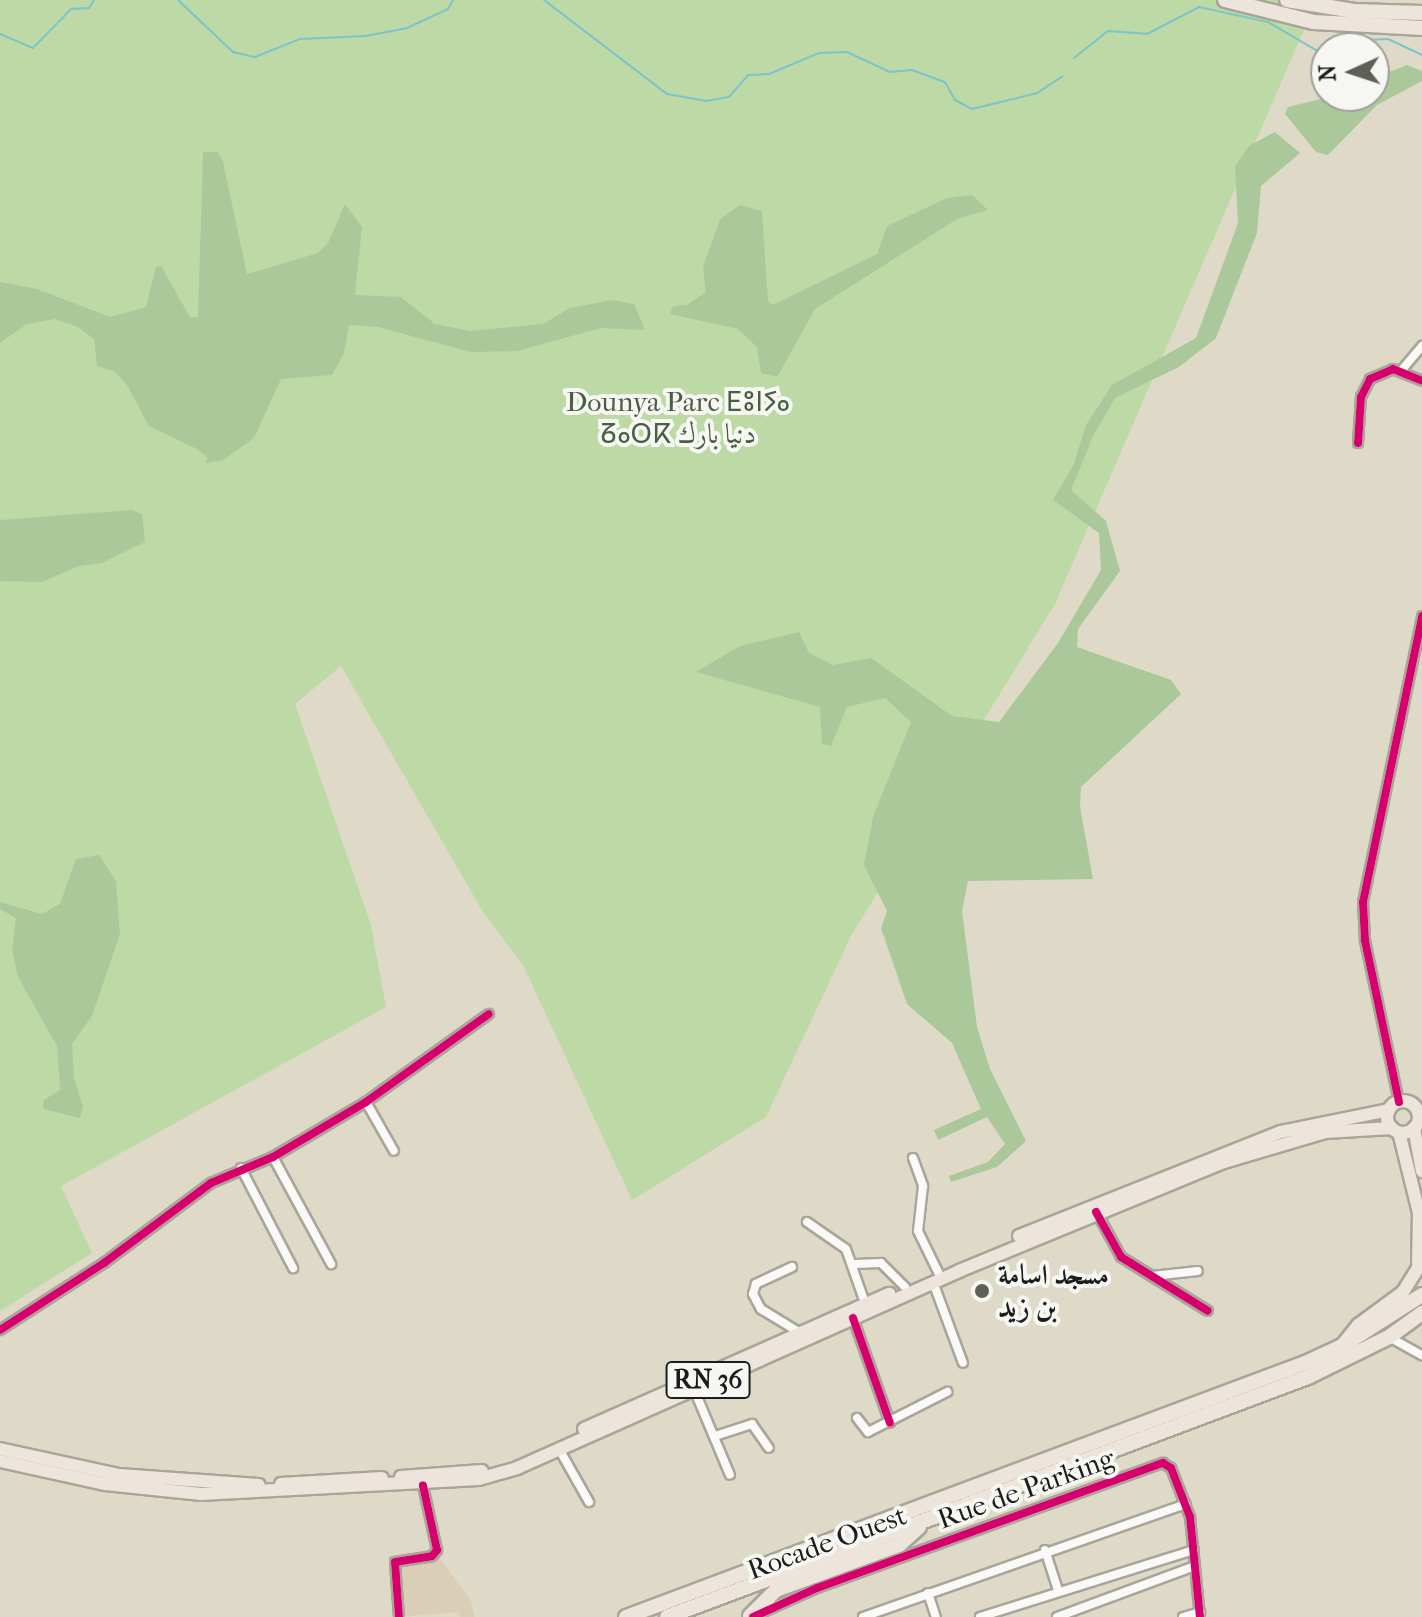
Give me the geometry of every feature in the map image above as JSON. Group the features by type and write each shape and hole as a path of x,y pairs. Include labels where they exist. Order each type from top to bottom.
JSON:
{"highway":[{"path":"1225,0 1314,22 1422,28"},
{"path":"1287,0 1366,12 1422,13"},
{"name":"Rocade Ouest","path":"626,1617 1342,1346 1422,1295"},
{"name":"Rocade Ouest","path":"667,1617 922,1525 1296,1382 1389,1337 1422,1313"},
{"path":"751,1617 776,1590 899,1545 922,1525"}],"main road":[{"path":"1342,1346 1358,1325 1403,1292 1418,1268 1419,1213 1395,1130 1394,1106 1418,1104 1422,1171"},
{"name":"RN 36","path":"0,1461 105,1484 201,1494 423,1486 492,1476 559,1449 693,1386 853,1318 935,1277 1211,1156 1292,1128 1394,1106"},
{"path":"1395,1130 1418,1123"},
{"name":"RN 36","path":"958,1267 1289,1140 1360,1126 1395,1130"},
{"name":"RN 36","path":"0,1449 91,1471 197,1484 477,1472 539,1450 797,1331 935,1277"}],"street":[{"path":"1401,371 1422,346"},
{"path":"1358,443 1364,387 1385,371 1401,371 1422,381"},
{"path":"1394,1106 1365,940 1363,902 1422,616"},
{"path":"0,1330 104,1263 211,1183 273,1157 366,1102 489,1014"},
{"path":"366,1102 394,1151"},
{"path":"273,1157 331,1264"},
{"path":"913,1158 923,1186 918,1231 963,1363"},
{"path":"241,1168 293,1268"},
{"path":"1096,1212 1121,1257 1208,1311"},
{"path":"807,1222 834,1237 855,1264 865,1303"},
{"path":"855,1264 881,1263 905,1287"},
{"path":"792,1267 756,1284 753,1294 761,1309 797,1331"},
{"path":"1151,1277 1198,1271"},
{"path":"853,1318 890,1423"},
{"path":"1389,1337 1422,1355"},
{"path":"693,1386 730,1475"},
{"path":"857,1418 866,1432 890,1423 947,1392"},
{"path":"715,1436 752,1424 769,1448"},
{"path":"559,1449 589,1502"},
{"name":"Rue de Parking","path":"751,1617 817,1588 1160,1464 1171,1468 1186,1504 1200,1614"},
{"path":"399,1617 396,1560 429,1557 437,1550 423,1486"},
{"path":"863,1617 1045,1550 1186,1504"},
{"path":"1045,1550 1058,1590"},
{"path":"980,1617 1058,1590 1194,1550"},
{"path":"1057,1617 1195,1566"},
{"path":"928,1593 936,1617"},
{"path":"1183,1617 1200,1614"}],"shaded area":[{"path":"438,1556 471,1601 475,1617 460,1617 459,1612 400,1617 395,1560"}],"green space":[{"name":"Dounya Parc ⴹⵓⵏⵢⴰ ⵒⴰⵔⴽ دنيا بارك","path":"0,0 1317,0 1055,604 851,936 766,1117 632,1200 524,967 480,907 341,666 295,704 371,925 386,1007 61,1186 92,1253 0,1311"},
{"path":"1407,65 1422,71 1422,81 1390,98 1390,72"},
{"path":"1310,102 1310,112 1370,112 1328,155 1316,152 1285,114 1288,107"},
{"path":"1275,132 1300,153 1261,186 1257,233 1216,338 1179,367 1115,398 1093,436 1071,490 1106,521 1120,571 1078,629 1077,647 1171,680 1181,694 1081,787 1080,807 1093,879 968,881 962,911 977,1027 990,1069 1026,1141 997,1167 951,1182 949,1176 988,1162 1005,1144 987,1117 938,1140 934,1130 981,1109 952,1043 907,1004 881,928 887,911 864,865 873,817 911,722 885,698 847,707 831,746 822,744 820,707 696,672 740,646 799,632 809,653 833,665 871,658 952,716 999,722 1058,643 1101,570 1099,533 1053,500 1074,464 1086,425 1112,385 1196,338 1238,223 1235,166 1249,146"},
{"path":"203,152 218,152 223,162 247,274 318,253 328,243 345,204 362,227 355,295 401,297 435,324 470,331 543,324 570,308 612,300 634,304 645,330 601,328 517,351 471,352 378,327 349,325 344,353 332,375 281,379 254,438 223,460 205,463 208,458 197,449 149,426 127,385 114,371 97,366 94,339 78,327 55,319 27,324 0,343 0,282 37,289 110,317 146,307 156,267 161,266 190,317 198,317"},
{"path":"972,195 988,210 957,219 815,309 777,377 761,373 757,347 738,329 670,314 673,306 687,305 706,292 703,267 720,219 740,205 762,211 768,301 773,305 877,254 887,226 947,198"},
{"path":"132,510 142,514 145,542 102,563 79,566 42,582 0,581 0,520"},
{"path":"99,855 116,881 120,934 92,1016 72,1044 74,1078 83,1106 80,1118 43,1109 44,1100 60,1090 57,1046 18,977 12,950 16,918 0,909 0,902 42,914 60,904 76,859"}],"waterway":[{"path":"0,34 33,48 71,9 89,8 94,0"},
{"path":"178,0 233,52 255,57 300,39 366,36 407,28 448,9 453,0"},
{"path":"544,0 667,94 706,101 729,97 748,75 769,74 819,53 847,52 890,72 912,70 945,82 955,100 972,109 1037,93 1062,77"},
{"path":"1074,58 1108,31 1147,34 1199,7 1268,22 1310,47"},
{"path":"1390,40 1422,55"}],"cycle path":[{"path":"1358,443 1361,397 1370,379 1393,369 1422,381"},
{"path":"1399,1102 1365,940 1363,902 1422,616"},
{"path":"0,1330 104,1263 211,1183 273,1157 366,1102 489,1014"},
{"path":"1096,1212 1121,1257 1208,1311"},
{"path":"853,1318 890,1423"},
{"path":"753,1617 817,1588 1163,1463 1171,1468 1190,1517 1200,1617"},
{"path":"399,1617 395,1562 432,1556 437,1550 423,1486"}],"place":[{"name":"مسجد اسامة بن زيد","path":"982,1291"}]}
